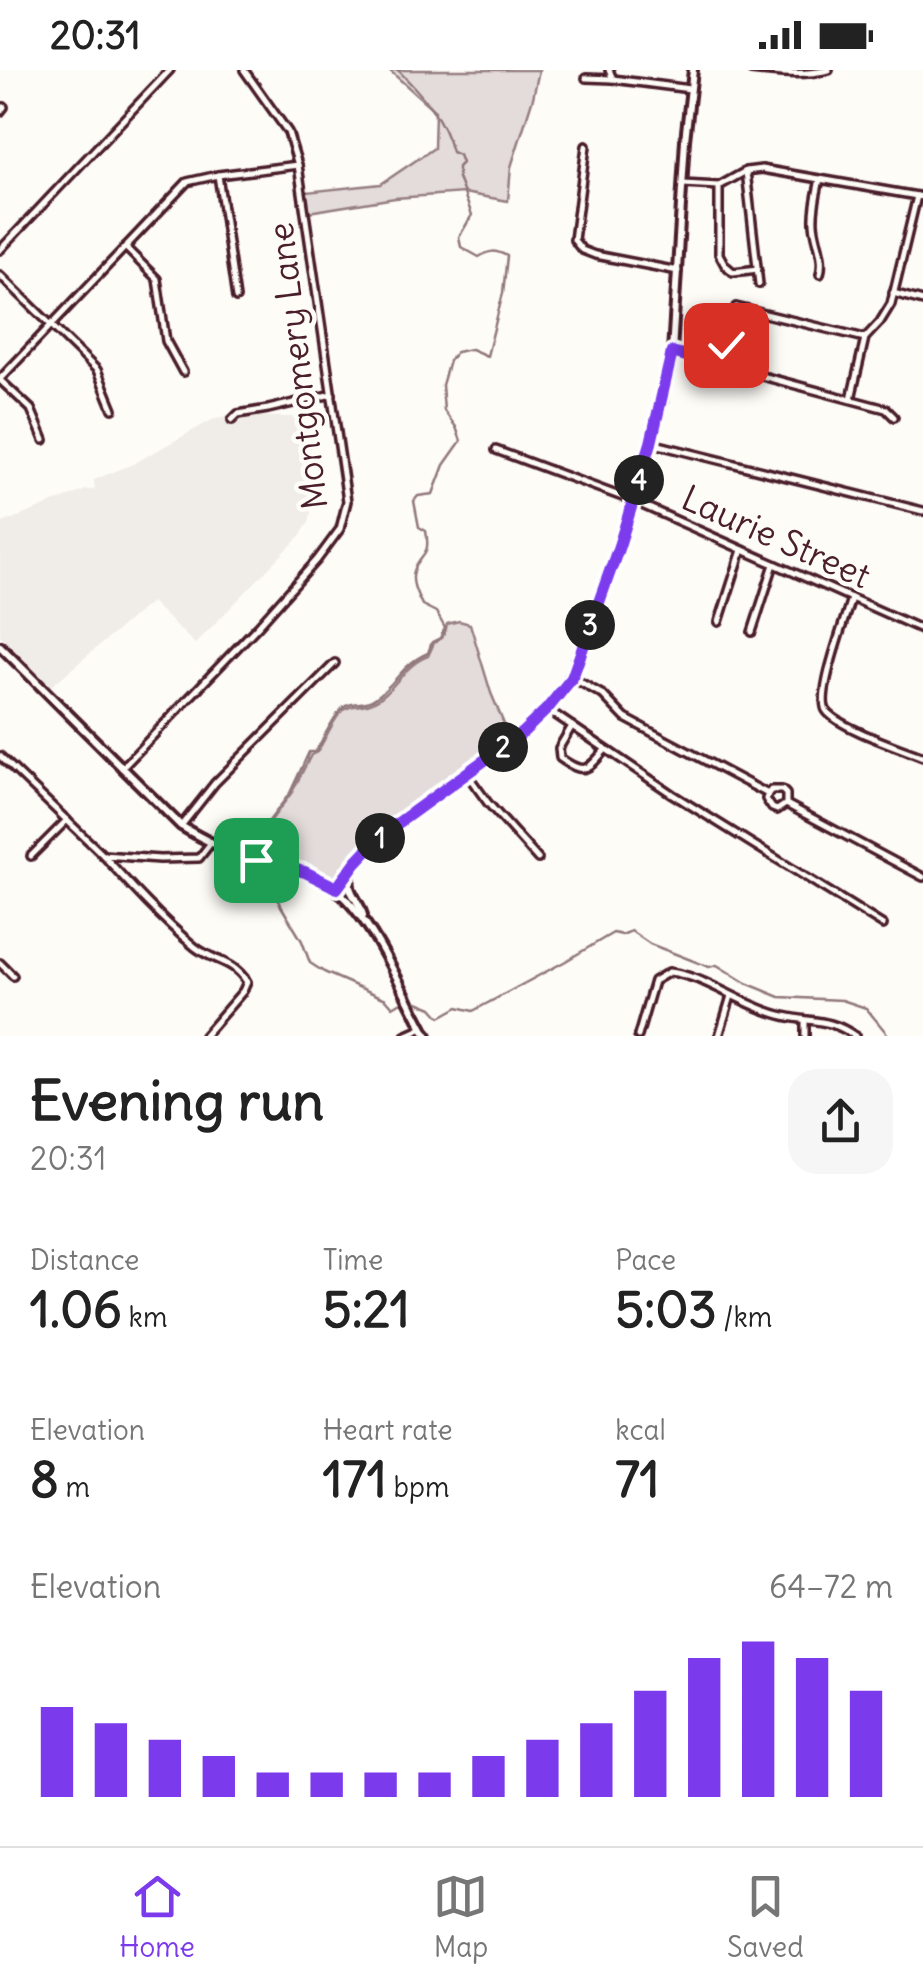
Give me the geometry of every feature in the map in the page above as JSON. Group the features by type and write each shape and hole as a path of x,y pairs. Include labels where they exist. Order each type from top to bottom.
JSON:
{"street":[{"path":"0,250 170,70"},
{"name":"Montgomery Lane","path":"122,768 258,626 340,529 347,501 298,164 288,132 244,70"},
{"path":"609,70 613,79"},
{"path":"337,888 374,843 522,733 572,678 651,443 672,352 692,70"},
{"path":"751,70 829,70"},
{"path":"586,78 690,89"},
{"path":"586,146 574,240 582,250 595,255 678,271"},
{"path":"44,440 32,410 0,380 50,325 187,182 298,164"},
{"path":"683,184 718,186 762,168 920,196 886,312 865,338 851,399"},
{"path":"746,172 759,284"},
{"path":"218,176 236,298"},
{"path":"820,180 814,218 823,264 820,274"},
{"path":"718,186 719,254 733,272 758,269"},
{"path":"125,247 157,279 166,341 183,372"},
{"path":"0,275 98,370 113,409"},
{"path":"893,293 923,301"},
{"path":"718,365 736,307 865,338"},
{"path":"672,352 886,409 894,417"},
{"path":"232,420 238,414 332,394"},
{"path":"651,443 923,511"},
{"name":"Laurie Street","path":"496,450 633,501 923,630"},
{"path":"719,622 742,550"},
{"path":"752,632 774,564"},
{"path":"851,598 824,687 825,708 833,718 850,727 923,757"},
{"path":"1,647 181,826 210,844 305,872 337,888 365,921"},
{"path":"181,826 215,783 335,663"},
{"path":"572,678 603,695 625,718 768,794"},
{"path":"547,709 701,812 883,925"},
{"path":"572,726 559,748 560,758 580,770 588,768 605,750"},
{"path":"0,756 158,914 199,950 239,970 246,982 243,991 204,1036"},
{"path":"467,774 538,859"},
{"path":"777,788 788,799 782,808 772,808 768,794 777,788"},
{"path":"786,804 923,877"},
{"path":"31,856 67,820"},
{"path":"103,855 160,860 200,858 210,844"},
{"path":"350,869 349,890 425,1032 406,1036"},
{"path":"0,963 13,976"},
{"path":"638,1036 654,981 677,973 780,1016 823,1020 855,1036"},
{"path":"719,1036 731,996"},
{"path":"804,1036 805,1020"}],"shaded area":[{"path":"389,70 539,70 511,167 508,201 464,193 395,198 308,212 306,192 381,184 434,148 435,111"},
{"path":"241,411 248,417 292,417 300,422 315,492 309,522 300,536 195,644 151,602 50,687 0,635 0,524 86,490 95,490 94,480 133,464 212,420"},
{"path":"447,624 470,624 509,736 377,833 334,877 261,851 257,839 292,792 339,714 381,697 412,665 428,656"}],"waterway":[{"path":"256,854 254,841 290,793 309,752 315,752 340,711 348,705 371,701 383,692 428,653 445,628 436,612 422,605 414,584 414,571 426,551 427,540 426,531 419,527 414,501 418,496 433,494 444,465 461,441 444,411 442,385 456,352 471,349 487,356 503,293 507,256 493,252 479,257 461,247 459,237 472,215 458,178 462,163 459,155 452,152 431,107 398,70"},
{"path":"264,868 310,963 386,999 393,1007 403,1001"},
{"path":"415,1001 432,1008 440,1017 458,1007 473,1011 613,933 631,931 650,944 709,967 717,965 780,997 842,1000 866,1008 889,1036"}],"route":[{"path":"256,860 305,872 337,888 374,843 522,733 547,709 572,678 619,546 662,403 672,352 718,365 726,345"}]}
